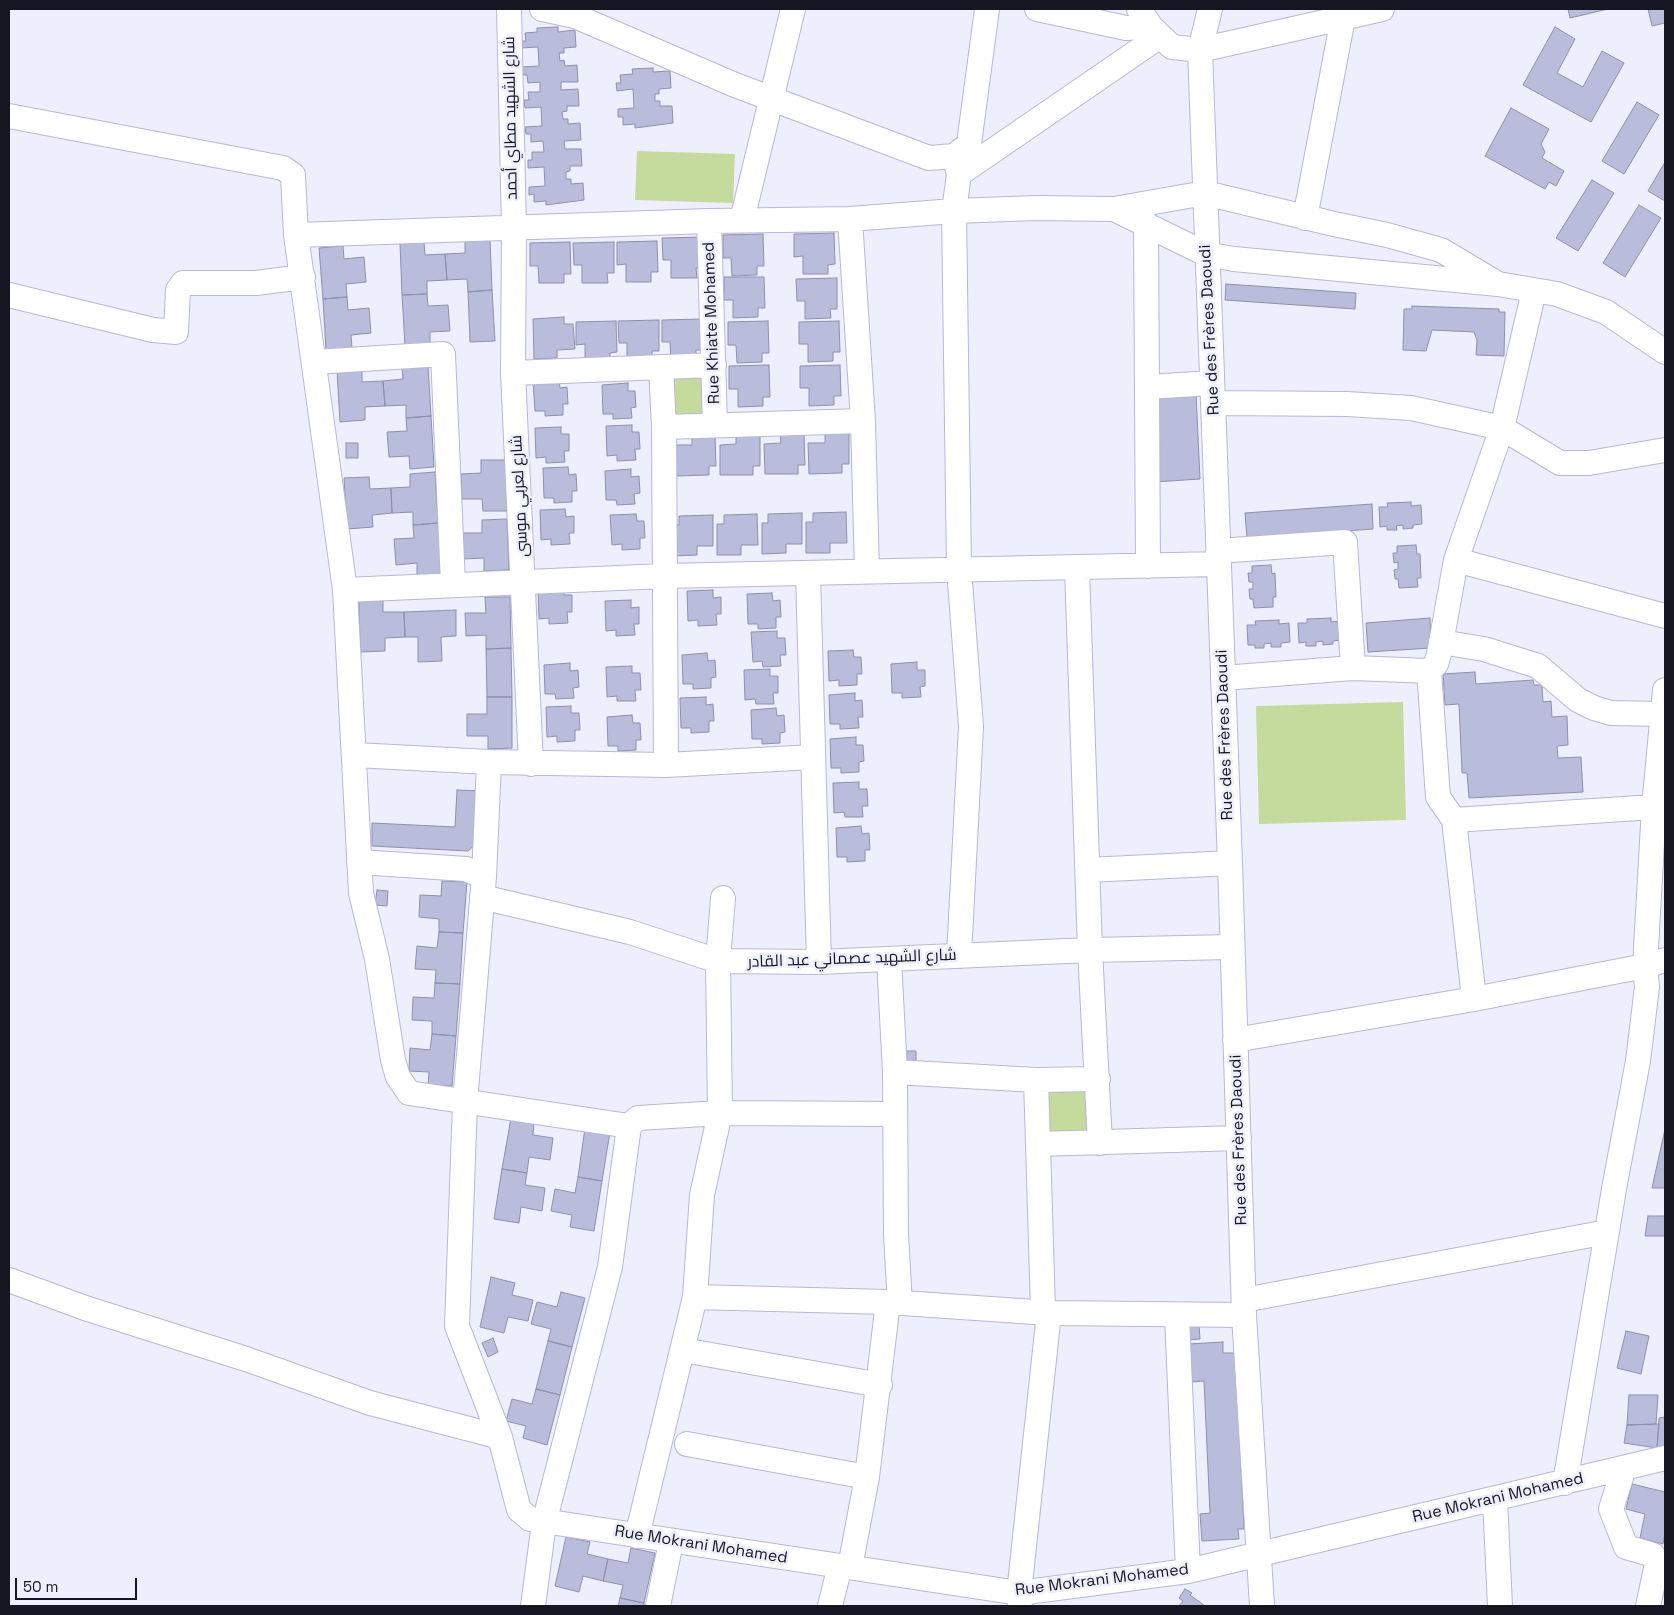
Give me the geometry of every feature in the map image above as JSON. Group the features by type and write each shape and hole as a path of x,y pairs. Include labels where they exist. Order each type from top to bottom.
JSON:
{"street":[{"name":"شارع الشهيد مطاي أحمد","path":"509,9 514,228"},
{"path":"542,9 575,16 669,58 770,99 929,158 956,165"},
{"path":"742,220 793,9"},
{"path":"959,956 971,726 959,569 954,211 956,165 969,144 987,9"},
{"path":"1037,9 1126,28 1150,24"},
{"name":"Rue des Frères Daoudi","path":"1210,9 1200,50 1204,193 1230,863 1244,1308 1262,1606"},
{"path":"1150,24 1172,47 1200,50 1382,9"},
{"path":"1305,218 1343,18"},
{"path":"956,165 1150,24"},
{"path":"9,116 283,168 293,175 296,235 316,362 345,590 361,893 377,959 393,1060 398,1077 409,1093 630,1126"},
{"path":"296,235 742,220 850,219 954,211 1036,208 1131,212 1204,193 1305,218 1387,235 1441,250 1498,284"},
{"path":"1131,212 1206,254 1234,259 1498,284 1578,300 1606,312 1665,352"},
{"path":"1131,212 1147,387 1148,566"},
{"path":"850,219 863,421 867,571"},
{"name":"Rue Khiate Mohamed","path":"709,221 715,425"},
{"name":"شارع لعربي موسى","path":"514,228 513,374 531,764"},
{"path":"9,295 153,330 176,332 178,290 183,283 256,283 303,277"},
{"path":"1223,678 1353,668 1429,671 1436,664 1456,560 1502,428 1534,290"},
{"path":"316,362 443,354 453,584"},
{"path":"513,374 714,365"},
{"path":"661,368 664,427 666,765"},
{"path":"1147,387 1411,408 1502,428 1560,463 1589,463 1665,450"},
{"path":"664,427 863,421"},
{"path":"345,590 664,576 1148,566 1345,542 1353,668"},
{"path":"1456,560 1665,616"},
{"path":"1077,568 1090,950 1100,1143"},
{"path":"808,574 819,962"},
{"path":"1441,642 1484,649 1538,666 1578,700 1594,708 1611,713 1663,714"},
{"path":"1429,671 1438,797 1454,820 1474,999"},
{"path":"1565,1483 1638,1061 1646,987 1655,963 1654,807 1665,690"},
{"path":"355,755 531,764 666,765 814,757"},
{"name":"Rue Mokrani Mohamed","path":"489,762 483,887 465,1102 458,1326 500,1437 519,1510 530,1520 845,1566 1020,1600 1188,1571 1665,1458"},
{"path":"1454,820 1654,807"},
{"name":"شارع الشهيد عصماني عبد القادر","path":"359,862 466,869 483,887 718,961 819,962 1090,950 1232,947"},
{"path":"1088,870 1230,863"},
{"path":"637,1536 695,1297 702,1195 720,1113 718,961 723,898"},
{"path":"830,1606 845,1566 867,1477 894,1302 895,1072 889,960"},
{"path":"1235,1040 1474,999 1655,963"},
{"path":"895,1072 1036,1080 1098,1078"},
{"path":"1020,1600 1046,1312 1036,1080"},
{"path":"533,1606 544,1523 610,1267 630,1126 638,1118 720,1113 895,1114"},
{"path":"1038,1144 1239,1138"},
{"path":"695,1297 894,1302 1046,1312 1177,1316 1244,1308 1607,1232"},
{"path":"9,1280 85,1308 246,1359 370,1403 500,1437"},
{"path":"1177,1316 1188,1571"},
{"path":"683,1350 880,1385"},
{"path":"687,1444 867,1477"},
{"path":"1624,1468 1611,1509 1626,1547 1653,1555 1657,1564 1648,1606"},
{"path":"1495,1499 1500,1606"},
{"path":"658,1606 671,1542"}],"green space":[{"path":"637,151 735,154 733,203 635,200"},
{"path":"702,374 704,416 673,417 671,375"},
{"path":"1403,702 1406,820 1259,824 1256,706"},
{"path":"1092,1087 1094,1132 1048,1134 1046,1089"}],"building":[{"path":"1568,9 1608,9 1570,18"},
{"path":"1648,9 1665,9 1665,23 1652,26"},
{"path":"558,27 558,32 575,30 576,47 564,48 564,53 559,53 560,61 564,60 565,66 577,65 578,82 561,82 561,90 578,89 579,106 567,106 567,111 562,112 563,119 568,119 568,124 580,123 581,140 564,141 565,149 581,149 582,166 570,166 570,171 566,172 566,179 571,179 571,184 583,183 584,200 546,205 546,201 534,202 534,194 529,195 529,187 545,186 544,167 528,168 528,160 532,160 532,152 544,152 543,141 531,142 531,134 526,134 525,127 542,126 541,107 525,108 524,100 529,100 528,92 540,92 540,82 528,83 527,75 523,75 522,67 539,66 538,47 521,48 521,41 526,41 525,33 537,32 537,28"},
{"path":"1555,27 1575,39 1557,73 1583,87 1602,51 1624,63 1591,122 1523,85"},
{"path":"653,68 653,72 670,71 671,88 659,89 659,94 655,94 655,101 660,101 660,106 672,106 673,123 635,128 635,124 623,125 623,117 618,117 618,109 634,108 633,89 617,91 616,83 621,83 620,75 633,74 632,69"},
{"path":"1637,102 1659,115 1624,174 1602,161"},
{"path":"1511,108 1549,129 1541,144 1545,152 1542,158 1564,171 1556,186 1549,182 1545,189 1485,156"},
{"path":"1665,162 1665,201 1648,191"},
{"path":"1592,180 1614,193 1578,251 1556,238"},
{"path":"1639,205 1661,218 1625,277 1603,263"},
{"path":"834,233 835,264 828,265 828,274 803,274 803,256 794,257 794,234"},
{"path":"763,234 764,266 757,266 757,275 732,276 731,258 723,258 723,235"},
{"path":"703,237 703,268 696,268 697,278 671,278 671,260 663,260 662,238"},
{"path":"490,239 492,290 468,292 467,279 447,280 445,254 465,253 465,240"},
{"path":"657,241 658,272 651,272 651,282 626,282 626,264 617,265 617,242"},
{"path":"424,242 425,255 445,254 447,280 427,281 427,294 402,295 400,244"},
{"path":"570,242 571,274 564,274 564,283 539,283 538,266 530,266 530,243"},
{"path":"614,242 614,273 607,273 608,283 582,283 582,265 574,265 573,243"},
{"path":"343,246 344,259 364,257 366,282 346,284 347,297 323,299 319,248"},
{"path":"724,277 764,277 765,308 758,308 758,317 733,318 733,300 724,300"},
{"path":"837,278 837,309 830,309 831,318 805,319 805,301 797,301 796,279"},
{"path":"1226,284 1356,293 1355,309 1225,300"},
{"path":"492,290 495,341 470,342 468,292"},
{"path":"427,294 428,306 448,305 450,331 430,332 430,345 405,346 402,295"},
{"path":"347,297 348,310 369,308 371,333 351,335 352,348 326,350 323,299"},
{"path":"1412,306 1499,309 1499,312 1505,312 1504,356 1476,355 1477,340 1474,332 1432,330 1426,351 1403,350 1404,309 1412,309"},
{"path":"564,317 564,324 573,324 575,349 557,350 557,358 534,359 533,319"},
{"path":"702,319 703,350 696,350 696,359 671,360 670,342 662,342 662,320"},
{"path":"659,320 659,351 652,351 652,360 627,361 627,343 619,343 618,321"},
{"path":"616,321 617,352 610,353 610,362 585,362 585,344 576,345 576,322"},
{"path":"768,321 769,353 762,353 762,362 737,363 736,345 728,345 728,322"},
{"path":"839,321 840,352 833,352 833,361 808,362 808,344 799,344 799,322"},
{"path":"428,365 431,416 406,418 406,405 385,406 383,381 403,379 402,367"},
{"path":"769,365 770,397 763,397 763,406 738,407 738,389 729,389 729,366"},
{"path":"840,365 841,396 834,396 834,405 809,406 809,388 800,388 800,366"},
{"path":"362,369 362,382 383,381 385,406 365,407 365,420 340,422 337,371"},
{"path":"559,380 560,388 567,387 568,404 563,404 563,415 545,416 545,411 535,411 533,381"},
{"path":"628,383 628,391 635,391 636,407 631,408 632,418 613,419 613,414 603,414 602,385"},
{"path":"1196,393 1200,479 1154,482 1150,395"},
{"path":"431,416 434,467 410,469 409,456 389,457 387,432 407,431 406,418"},
{"path":"632,425 632,432 639,432 640,449 635,449 636,460 617,461 617,455 607,456 606,426"},
{"path":"561,427 561,434 569,434 569,451 564,451 565,462 546,463 546,457 536,458 535,428"},
{"path":"825,433 849,433 849,464 842,464 842,473 809,474 808,443 825,443"},
{"path":"780,434 804,434 805,465 798,465 798,474 765,474 764,444 781,443"},
{"path":"692,435 715,435 716,466 709,466 709,475 676,476 675,445 692,445"},
{"path":"736,435 760,435 760,466 753,466 753,475 720,475 720,445 736,444"},
{"path":"346,443 358,443 358,458 346,458"},
{"path":"481,460 506,460 507,511 483,511 482,499 462,499 461,474 481,473"},
{"path":"568,467 569,475 576,474 577,491 572,491 572,502 554,503 554,498 544,498 543,468"},
{"path":"631,469 631,477 639,476 640,493 634,494 635,504 617,505 616,500 606,500 605,471"},
{"path":"435,472 438,523 413,525 413,512 392,513 391,488 410,487 410,474"},
{"path":"369,477 370,489 391,488 392,513 372,515 373,527 347,529 344,478"},
{"path":"1411,502 1411,506 1421,505 1422,524 1413,525 1413,528 1403,529 1403,525 1396,526 1397,530 1387,530 1387,526 1380,527 1379,507 1388,507 1387,503"},
{"path":"1372,504 1373,529 1247,538 1245,513"},
{"path":"565,509 566,517 574,516 574,533 569,533 570,544 551,545 551,539 541,540 540,510"},
{"path":"846,512 847,543 830,543 830,553 806,553 806,522 813,522 813,513"},
{"path":"802,513 802,544 786,544 786,553 762,554 762,523 768,523 768,514"},
{"path":"636,514 637,521 644,521 645,538 640,538 640,549 622,550 622,544 612,545 610,515"},
{"path":"757,514 758,545 741,545 741,555 717,555 717,524 724,524 724,515"},
{"path":"713,515 713,546 697,546 697,555 673,556 673,525 679,525 679,516"},
{"path":"507,519 509,570 484,571 484,558 463,559 462,533 482,533 482,520"},
{"path":"438,523 441,574 417,576 417,563 396,565 394,539 414,538 413,525"},
{"path":"1416,545 1417,554 1420,554 1421,578 1417,578 1418,587 1399,588 1394,570 1398,569 1398,562 1394,563 1393,553 1397,553 1397,546"},
{"path":"1271,565 1272,574 1275,573 1276,597 1273,597 1273,607 1254,608 1253,599 1250,599 1249,589 1253,589 1253,582 1249,582 1248,573 1252,573 1252,566"},
{"path":"564,588 564,595 572,595 572,612 567,612 568,623 549,624 549,618 539,619 538,589"},
{"path":"713,590 713,598 721,597 721,614 716,614 717,625 698,626 698,620 688,621 687,591"},
{"path":"772,593 773,601 780,600 781,617 776,617 776,628 758,629 758,624 748,624 747,594"},
{"path":"485,597 510,597 511,648 486,649 486,635 466,636 465,613 486,613"},
{"path":"383,600 383,612 404,612 405,637 385,638 385,651 360,652 359,601"},
{"path":"631,600 631,608 639,607 639,624 634,624 635,635 616,636 616,630 606,631 605,601"},
{"path":"456,610 456,636 441,637 442,661 418,662 418,637 405,637 404,612"},
{"path":"1331,618 1331,622 1341,621 1342,640 1333,641 1333,644 1323,645 1323,641 1316,642 1316,646 1306,646 1306,642 1299,643 1298,623 1307,623 1307,619"},
{"path":"1430,618 1431,648 1368,652 1366,623"},
{"path":"1279,620 1279,624 1289,623 1290,642 1281,643 1281,647 1271,647 1271,643 1264,644 1264,648 1255,648 1255,645 1248,645 1247,625 1256,625 1255,621"},
{"path":"777,631 777,638 785,638 786,655 780,655 781,666 763,667 762,661 753,662 751,632"},
{"path":"511,648 512,697 487,697 486,649"},
{"path":"853,650 854,657 861,657 862,674 857,674 857,685 839,686 839,680 829,681 828,651"},
{"path":"707,653 708,661 715,660 716,677 711,678 711,688 693,689 693,684 683,684 682,655"},
{"path":"917,662 917,670 925,670 925,686 920,687 921,697 902,698 902,693 892,693 891,664"},
{"path":"570,663 570,671 578,670 579,687 573,688 574,698 556,699 555,694 545,694 544,665"},
{"path":"632,666 632,673 640,673 641,690 635,690 636,701 617,701 617,696 607,697 606,667"},
{"path":"770,669 770,676 778,676 778,693 773,693 774,704 756,704 755,699 745,700 744,670"},
{"path":"1475,672 1476,684 1533,680 1534,685 1542,685 1543,702 1551,701 1552,717 1567,716 1568,745 1557,746 1558,758 1581,757 1583,792 1469,798 1467,773 1462,773 1459,704 1445,705 1443,674"},
{"path":"855,693 855,701 862,700 863,717 858,717 859,728 840,729 840,724 830,724 829,695"},
{"path":"487,697 512,697 512,748 488,749 488,736 467,736 467,714 487,714"},
{"path":"706,697 706,705 713,704 714,721 709,721 709,732 691,733 691,728 681,728 680,698"},
{"path":"571,706 571,713 579,713 580,730 575,730 575,741 557,742 557,736 547,737 546,707"},
{"path":"776,708 777,716 784,715 785,732 780,733 780,743 762,744 762,739 752,739 751,710"},
{"path":"632,715 633,723 640,723 641,740 636,740 636,750 618,751 618,746 608,746 607,717"},
{"path":"856,737 856,745 863,745 864,761 859,762 859,772 841,773 841,768 831,768 830,739"},
{"path":"859,782 859,789 867,789 868,806 862,806 863,817 845,817 844,812 834,813 833,783"},
{"path":"457,790 481,791 478,842 468,851 372,846 372,823 455,827"},
{"path":"861,826 862,834 869,833 870,850 865,850 865,861 847,862 847,857 837,857 836,828"},
{"path":"442,881 467,882 463,933 439,932 439,919 419,917 420,895 441,896"},
{"path":"377,890 388,891 387,906 375,905"},
{"path":"439,932 463,933 460,984 435,983 436,970 415,969 417,946 437,948"},
{"path":"435,983 460,984 456,1036 432,1034 432,1021 412,1020 413,997 434,998"},
{"path":"432,1034 456,1036 452,1086 428,1085 429,1072 409,1071 410,1048 430,1050"},
{"path":"905,1051 916,1051 916,1066 904,1066"},
{"path":"511,1118 534,1122 533,1135 553,1138 550,1160 529,1157 527,1173 502,1169"},
{"path":"585,1128 610,1132 602,1181 578,1177"},
{"path":"1665,1129 1665,1188 1652,1188"},
{"path":"502,1169 527,1173 525,1185 545,1188 542,1211 521,1207 519,1223 494,1219"},
{"path":"578,1177 602,1181 594,1231 570,1227 572,1215 551,1211 555,1189 575,1193"},
{"path":"1648,1216 1665,1216 1665,1236 1645,1236"},
{"path":"491,1277 515,1283 512,1295 533,1300 528,1321 508,1317 504,1333 480,1327"},
{"path":"561,1292 585,1298 572,1347 548,1341 551,1329 531,1324 537,1302 557,1307"},
{"path":"1199,1324 1200,1339 1188,1340 1187,1325"},
{"path":"1626,1331 1649,1336 1641,1374 1617,1368"},
{"path":"493,1338 498,1352 488,1357 482,1343"},
{"path":"548,1341 572,1347 560,1395 536,1389"},
{"path":"1223,1342 1223,1353 1236,1353 1244,1529 1238,1529 1239,1539 1202,1541 1200,1514 1210,1513 1204,1381 1190,1382 1188,1344"},
{"path":"536,1389 560,1395 547,1445 523,1438 526,1426 506,1421 512,1399 532,1404"},
{"path":"1629,1395 1658,1395 1656,1424 1627,1425"},
{"path":"1665,1417 1665,1448 1657,1448 1659,1418"},
{"path":"1659,1424 1657,1448 1624,1443 1627,1425"},
{"path":"1632,1484 1665,1492 1665,1533 1663,1544 1640,1538 1645,1514 1626,1509"},
{"path":"566,1537 590,1542 587,1554 608,1559 603,1581 583,1576 579,1592 555,1586"},
{"path":"631,1548 655,1553 644,1603 620,1598 623,1585 603,1581 608,1559 628,1563"},
{"path":"1185,1589 1205,1606 1179,1606 1183,1601 1179,1598"},
{"path":"620,1598 644,1603 644,1606 618,1606"}]}
